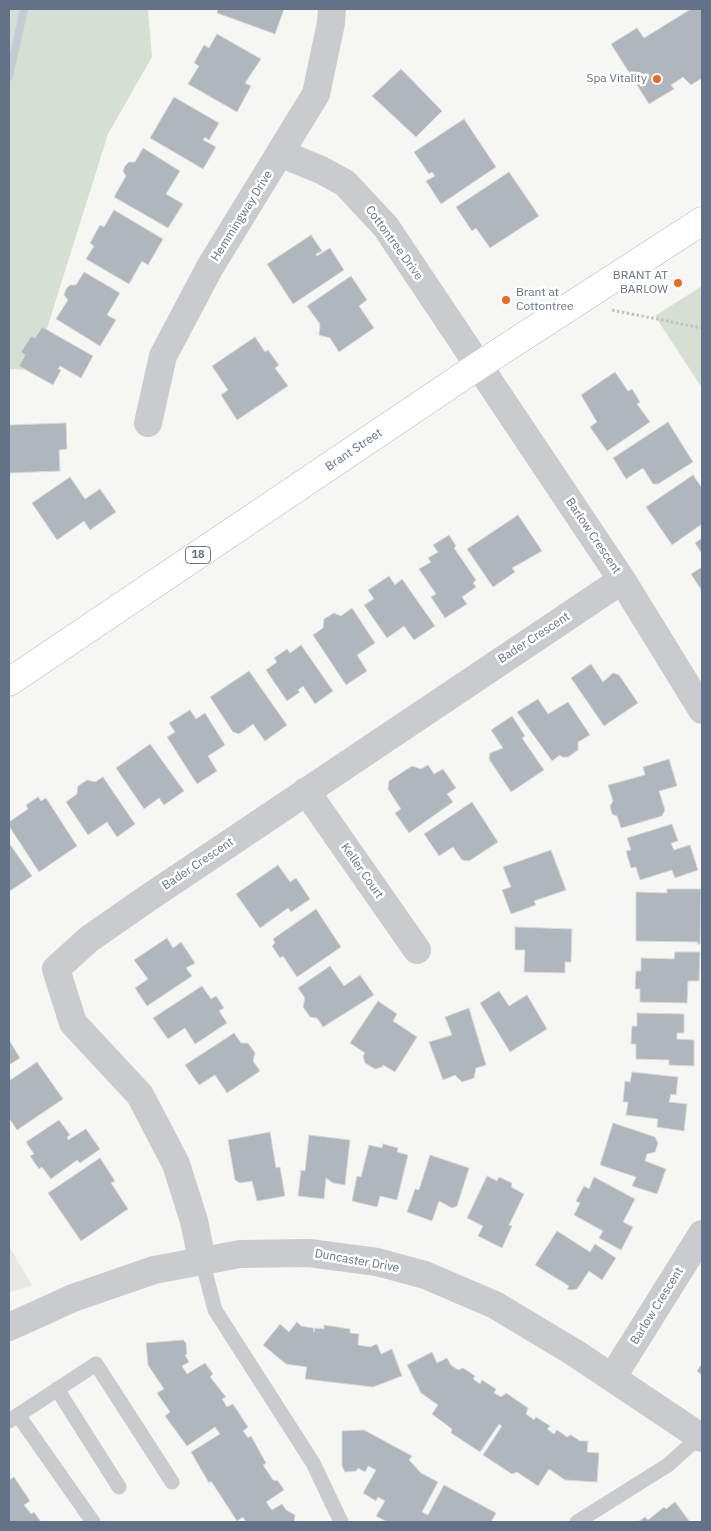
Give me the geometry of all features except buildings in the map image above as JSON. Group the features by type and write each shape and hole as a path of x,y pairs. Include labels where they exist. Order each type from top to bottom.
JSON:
{"main road":[{"name":"Brant Street","path":"9,682 478,366 702,221"}],"street":[{"name":"Hemmingway Drive","path":"148,423 163,356 210,267 316,94 331,23 332,9"},
{"name":"Cottontree Drive","path":"280,153 337,178 367,204 386,227 478,366"},
{"name":"Barlow Crescent","path":"478,366 622,580 702,710"},
{"name":"Bader Crescent","path":"202,1260 176,1164 140,1094 73,1023 56,969 89,939 622,580"},
{"name":"Keller Court","path":"306,792 417,950"},
{"name":"Barlow Crescent","path":"612,1378 702,1234"},
{"name":"Duncaster Drive","path":"11,1322 154,1270 202,1260 240,1254 309,1253 377,1262 425,1275 495,1305 612,1378 700,1437"}],"lane":[{"path":"202,1260 215,1310 313,1463 341,1522"},
{"path":"94,1522 13,1418 96,1364 172,1482"},
{"path":"57,1389 119,1487"},
{"path":"577,1522 668,1465 700,1437"}],"path":[{"path":"576,303 702,328"}],"shaded area":[{"path":"9,9 148,9 152,57 108,134 34,370 9,369"},
{"path":"702,286 702,388 655,316"},
{"path":"9,1246 32,1285 9,1293"}],"waterway":[{"path":"9,77 24,9"}],"place":[{"name":"Spa Vitality","path":"657,79"},
{"name":"BRANT AT BARLOW","path":"678,283"},
{"name":"Brant at Cottontree","path":"506,300"}]}
